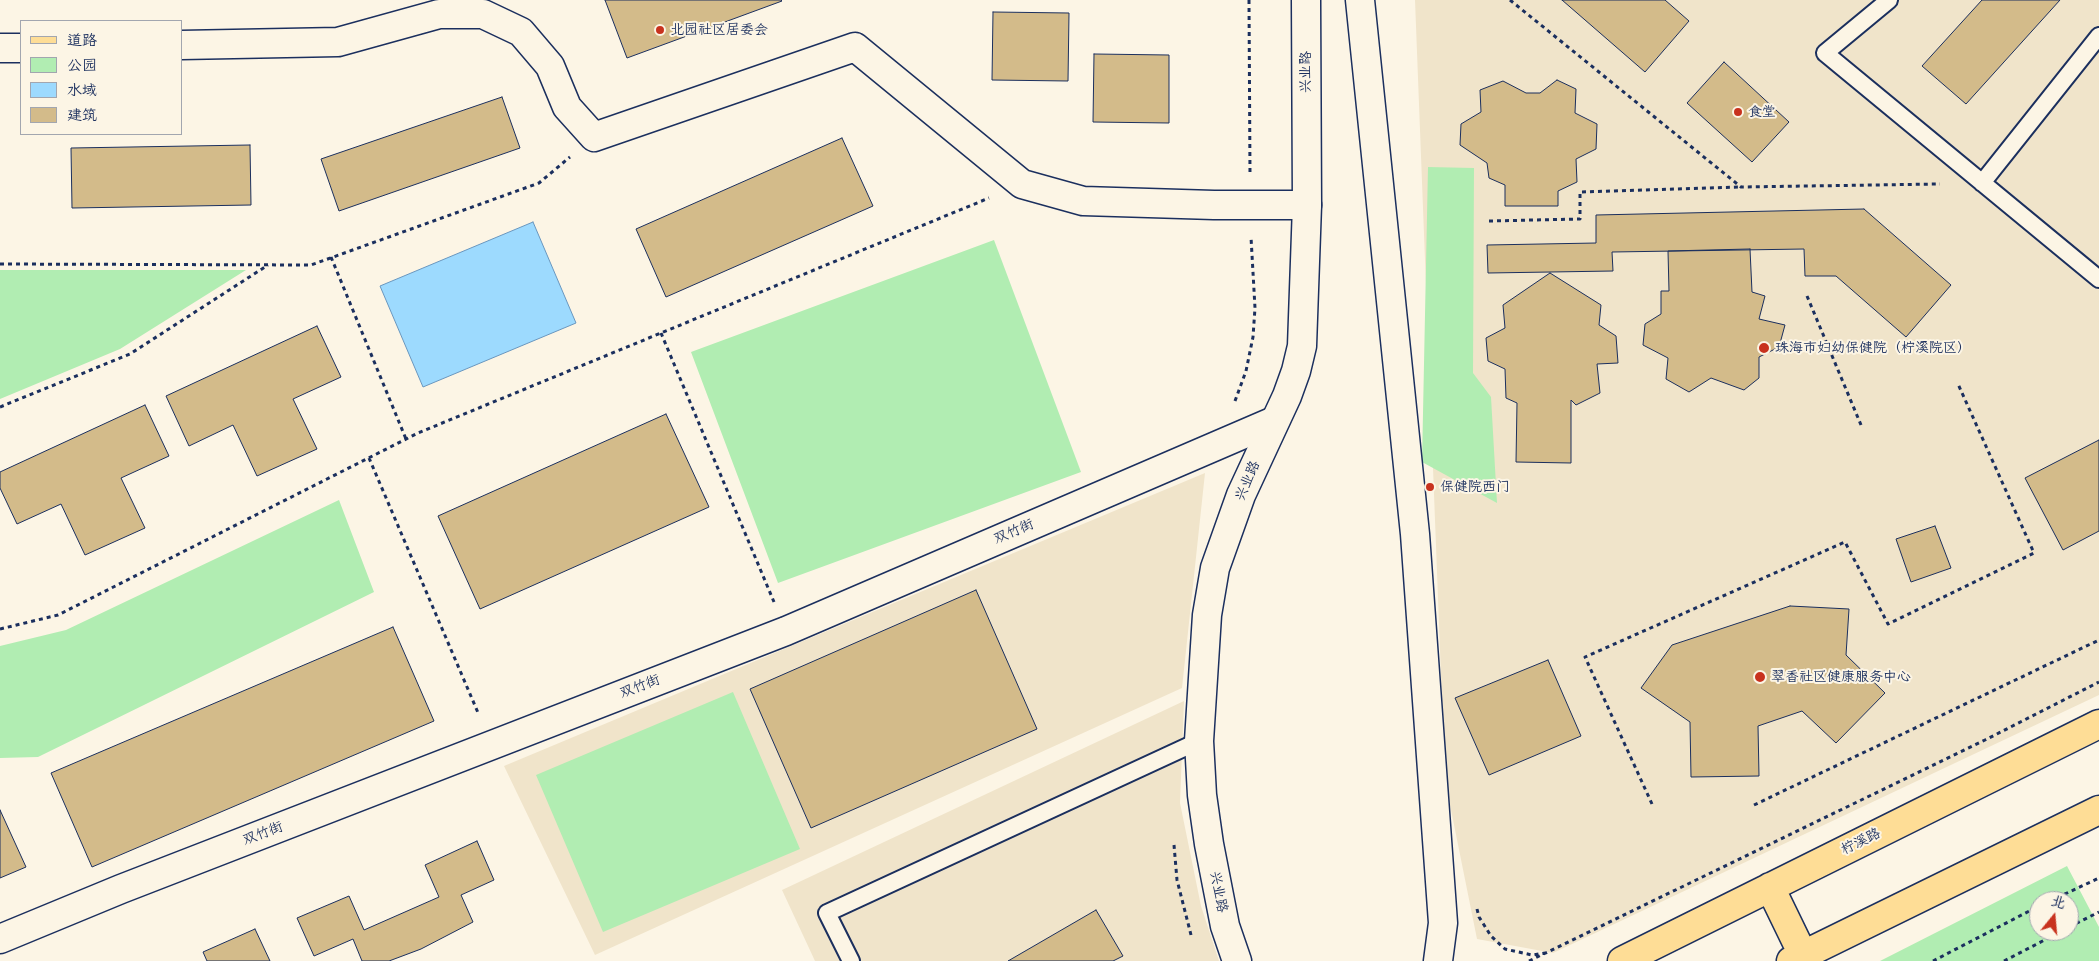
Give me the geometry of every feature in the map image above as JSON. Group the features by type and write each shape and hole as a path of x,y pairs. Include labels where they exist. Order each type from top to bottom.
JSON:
{"main road":[{"name":"柠溪路","path":"1622,961 2099,724"},
{"path":"1770,887 1797,958 2099,810"}],"street":[{"name":"兴业路","path":"1237,961 1225,926 1209,844 1202,795 1199,741 1207,614 1214,568 1241,495 1296,371 1302,346 1307,205 1306,0"},
{"path":"1360,0 1415,534 1443,923 1438,961"},
{"path":"182,45 338,42 439,14 482,14 520,32 550,66 567,107 594,137 854,47 1022,184 1083,201 1214,206 1307,205"},
{"path":"0,48 20,48"},
{"name":"双竹街","path":"0,938 786,630 1274,421"}],"lane":[{"path":"1889,0 1825,54 2099,279"},
{"path":"1982,183 2099,36"},
{"path":"851,961 827,913 1199,741"}],"path":[{"path":"1510,0 1741,188"},
{"path":"0,264 310,264 539,183 594,137"},
{"path":"1489,221 1580,219 1580,192 1982,183"},
{"path":"0,628 58,615 406,439 1022,184"},
{"path":"331,257 406,439"},
{"path":"0,407 130,354 269,264"},
{"path":"1808,296 1861,425"},
{"path":"661,333 786,630"},
{"path":"1652,804 1585,657 1845,542 1888,624 2034,553 1958,384"},
{"path":"369,458 492,745"},
{"path":"1754,805 2099,640"},
{"path":"1529,961 1985,740 2099,682"},
{"path":"2071,891 2099,878"},
{"path":"1933,961 2029,911"},
{"path":"2079,923 2099,912"},
{"path":"2004,961 2043,941"}],"shaded area":[{"name":"珠海市妇幼保健院（柠溪院区）","path":"1415,0 2099,0 2099,695 1553,953 1477,939 1445,780"},
{"path":"1205,473 1182,688 595,955 504,766"},
{"path":"1184,701 1180,803 1201,906 1219,961 815,961 782,890"}],"green space":[{"path":"1428,167 1474,168 1473,373 1491,397 1497,503 1422,462"},
{"path":"994,240 1081,472 778,583 691,352"},
{"path":"0,270 246,270 120,349 0,399"},
{"path":"339,500 374,592 38,757 0,758 0,646 66,630"},
{"path":"733,692 800,849 603,932 536,775"},
{"path":"2067,866 2099,927 2099,961 1880,961"}],"water":[{"path":"533,222 576,323 423,387 380,286"}],"building":[{"name":"北园社区居委会","path":"605,0 781,0 782,1 627,58"},
{"path":"1562,0 1665,0 1689,21 1645,72"},
{"path":"1982,0 2060,0 1966,104 1922,66"},
{"path":"993,12 1069,13 1068,81 992,80"},
{"path":"1094,54 1169,55 1169,123 1093,122"},
{"name":"食堂","path":"1724,62 1789,122 1752,162 1687,103"},
{"path":"1557,80 1576,89 1575,113 1597,124 1596,149 1576,159 1577,182 1558,191 1558,206 1505,206 1505,185 1489,178 1487,163 1460,145 1461,124 1481,112 1480,90 1503,81 1526,93 1540,93"},
{"path":"502,97 520,148 339,211 321,159"},
{"path":"842,138 873,206 666,297 636,229"},
{"path":"250,145 251,205 72,208 71,148"},
{"path":"1864,209 1951,285 1906,337 1836,276 1805,276 1804,249 1612,252 1613,271 1488,273 1487,245 1596,243 1596,215"},
{"path":"1750,249 1752,292 1765,296 1759,319 1785,325 1779,347 1759,357 1759,378 1744,390 1711,378 1689,392 1666,379 1668,358 1643,345 1645,324 1661,314 1661,291 1669,291 1668,251"},
{"path":"1550,273 1601,305 1599,325 1616,336 1618,363 1597,364 1600,393 1576,405 1571,400 1571,463 1516,462 1517,403 1506,398 1505,369 1488,361 1486,338 1505,328 1503,305"},
{"path":"317,326 341,377 293,399 317,449 257,476 233,425 189,446 166,396"},
{"path":"145,405 169,456 121,478 145,528 85,555 61,504 17,524 0,488 0,472"},
{"path":"666,414 709,507 480,609 438,516"},
{"path":"2099,440 2099,531 2063,550 2025,478"},
{"path":"1935,526 1951,568 1911,582 1896,539"},
{"path":"976,590 1037,729 811,828 750,689"},
{"path":"1790,606 1849,609 1846,655 1885,693 1836,743 1802,711 1758,726 1759,776 1691,777 1690,722 1641,688 1672,645"},
{"path":"393,627 434,721 92,867 51,773"},
{"path":"1548,660 1581,736 1489,775 1455,698"},
{"path":"0,810 26,867 0,878"},
{"path":"477,841 494,880 461,895 473,922 421,949 389,961 362,961 353,939 314,956 297,918 349,896 364,930 439,897 425,865"},
{"path":"1096,910 1123,956 1113,961 1008,961"},
{"path":"255,929 270,961 207,961 203,952"}],"place":[{"name":"北园社区居委会","path":"660,30"},
{"name":"食堂","path":"1738,112"},
{"name":"珠海市妇幼保健院（柠溪院区）","path":"1764,348"},
{"name":"保健院西门","path":"1430,487"},
{"name":"翠香社区健康服务中心","path":"1760,677"}]}
